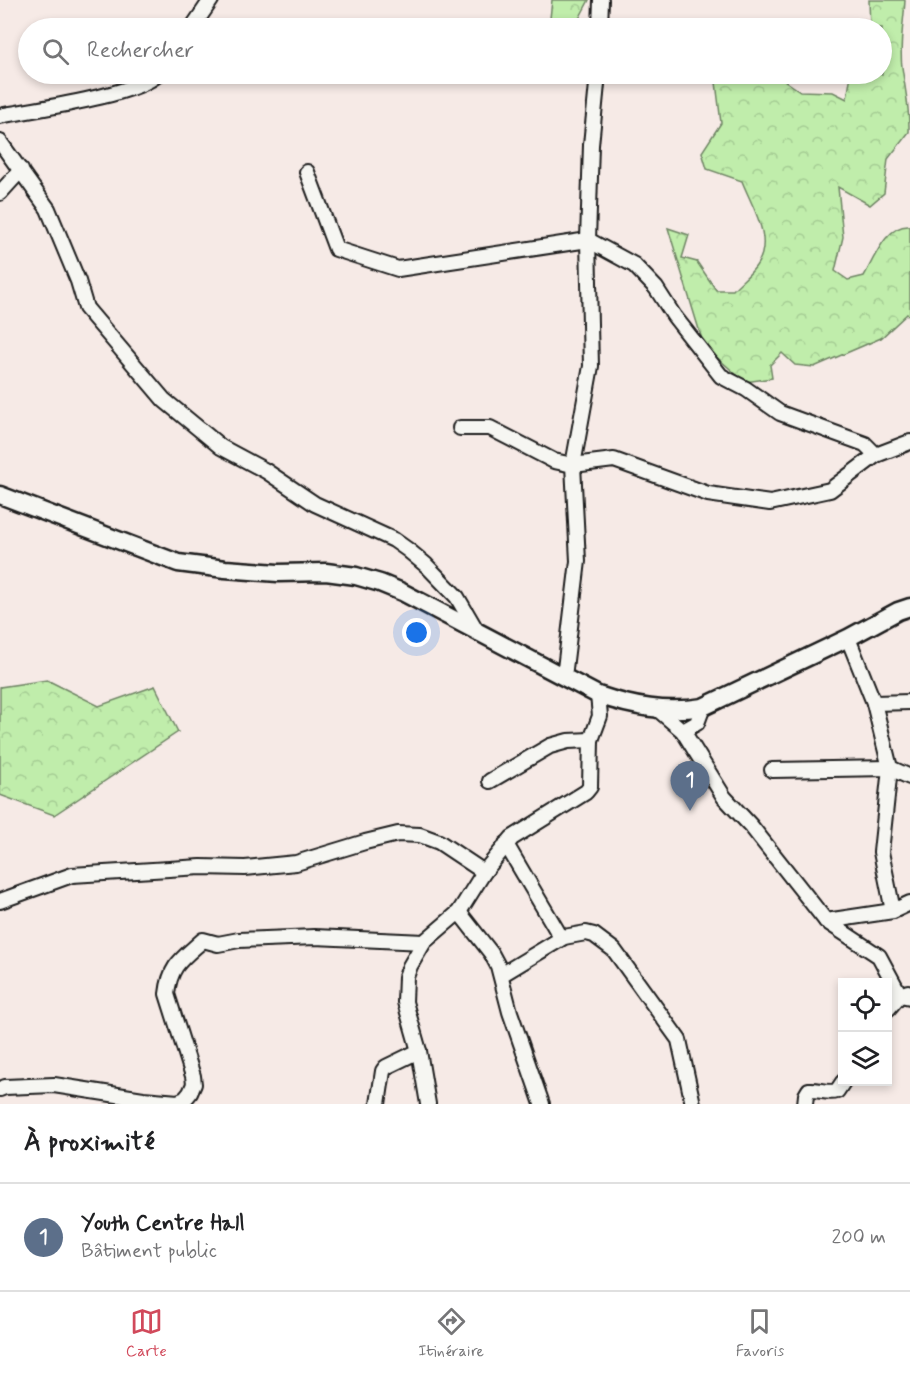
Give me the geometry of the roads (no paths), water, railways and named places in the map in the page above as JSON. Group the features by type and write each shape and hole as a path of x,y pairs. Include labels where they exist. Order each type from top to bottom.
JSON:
{"street":[{"path":"199,18 211,0"},
{"path":"600,18 601,0"},
{"path":"0,116 105,95 139,84"},
{"path":"564,677 578,561 573,465 591,366 588,240 591,145 597,84"},
{"path":"0,142 48,209 78,281 86,308 164,400 221,447 286,484 315,504 394,540 408,550 457,597 478,633"},
{"path":"0,192 21,170"},
{"path":"307,172 336,249 398,269 588,240 634,265 656,288 674,316 721,376 746,389 780,412 865,444 876,455"},
{"path":"460,428 490,428 554,460 573,465 614,460 708,494 770,503 830,490 876,455 910,442"},
{"path":"0,495 178,564 267,572 326,572 356,576 380,583 402,592 598,695 627,705 679,711 703,707 910,607"},
{"path":"848,638 874,704 890,768 881,852 892,910"},
{"path":"428,1104 419,1051 405,1002 404,992 410,966 424,942 459,912 484,872 506,844 586,792 591,780 591,740 600,716 598,695"},
{"path":"874,704 910,702"},
{"path":"683,731 697,723 703,707"},
{"path":"656,708 683,731 724,797 751,826 826,921 879,956 907,994 892,1006"},
{"path":"490,781 550,746 568,741 591,740"},
{"path":"772,770 890,768 910,777"},
{"path":"0,901 72,875 201,867 245,868 296,863 398,834 420,835 439,842 484,872"},
{"path":"506,844 559,934 564,937"},
{"path":"826,921 892,910 910,903"},
{"path":"459,912 491,953 501,975 510,1012 542,1104"},
{"path":"501,975 564,937 590,933 614,950 679,1040 693,1104"},
{"path":"0,1089 54,1085 152,1100 178,1102 185,1099 194,1084 193,1076 167,994 168,984 172,972 181,960 203,940 218,944 239,940 315,937 424,942"},
{"path":"378,1104 383,1071 386,1067 419,1051"},
{"path":"805,1104 809,1090 816,1089 832,1093 840,1086"}],"place":[{"name":"Youth Centre Hall","path":"690,811"}]}
